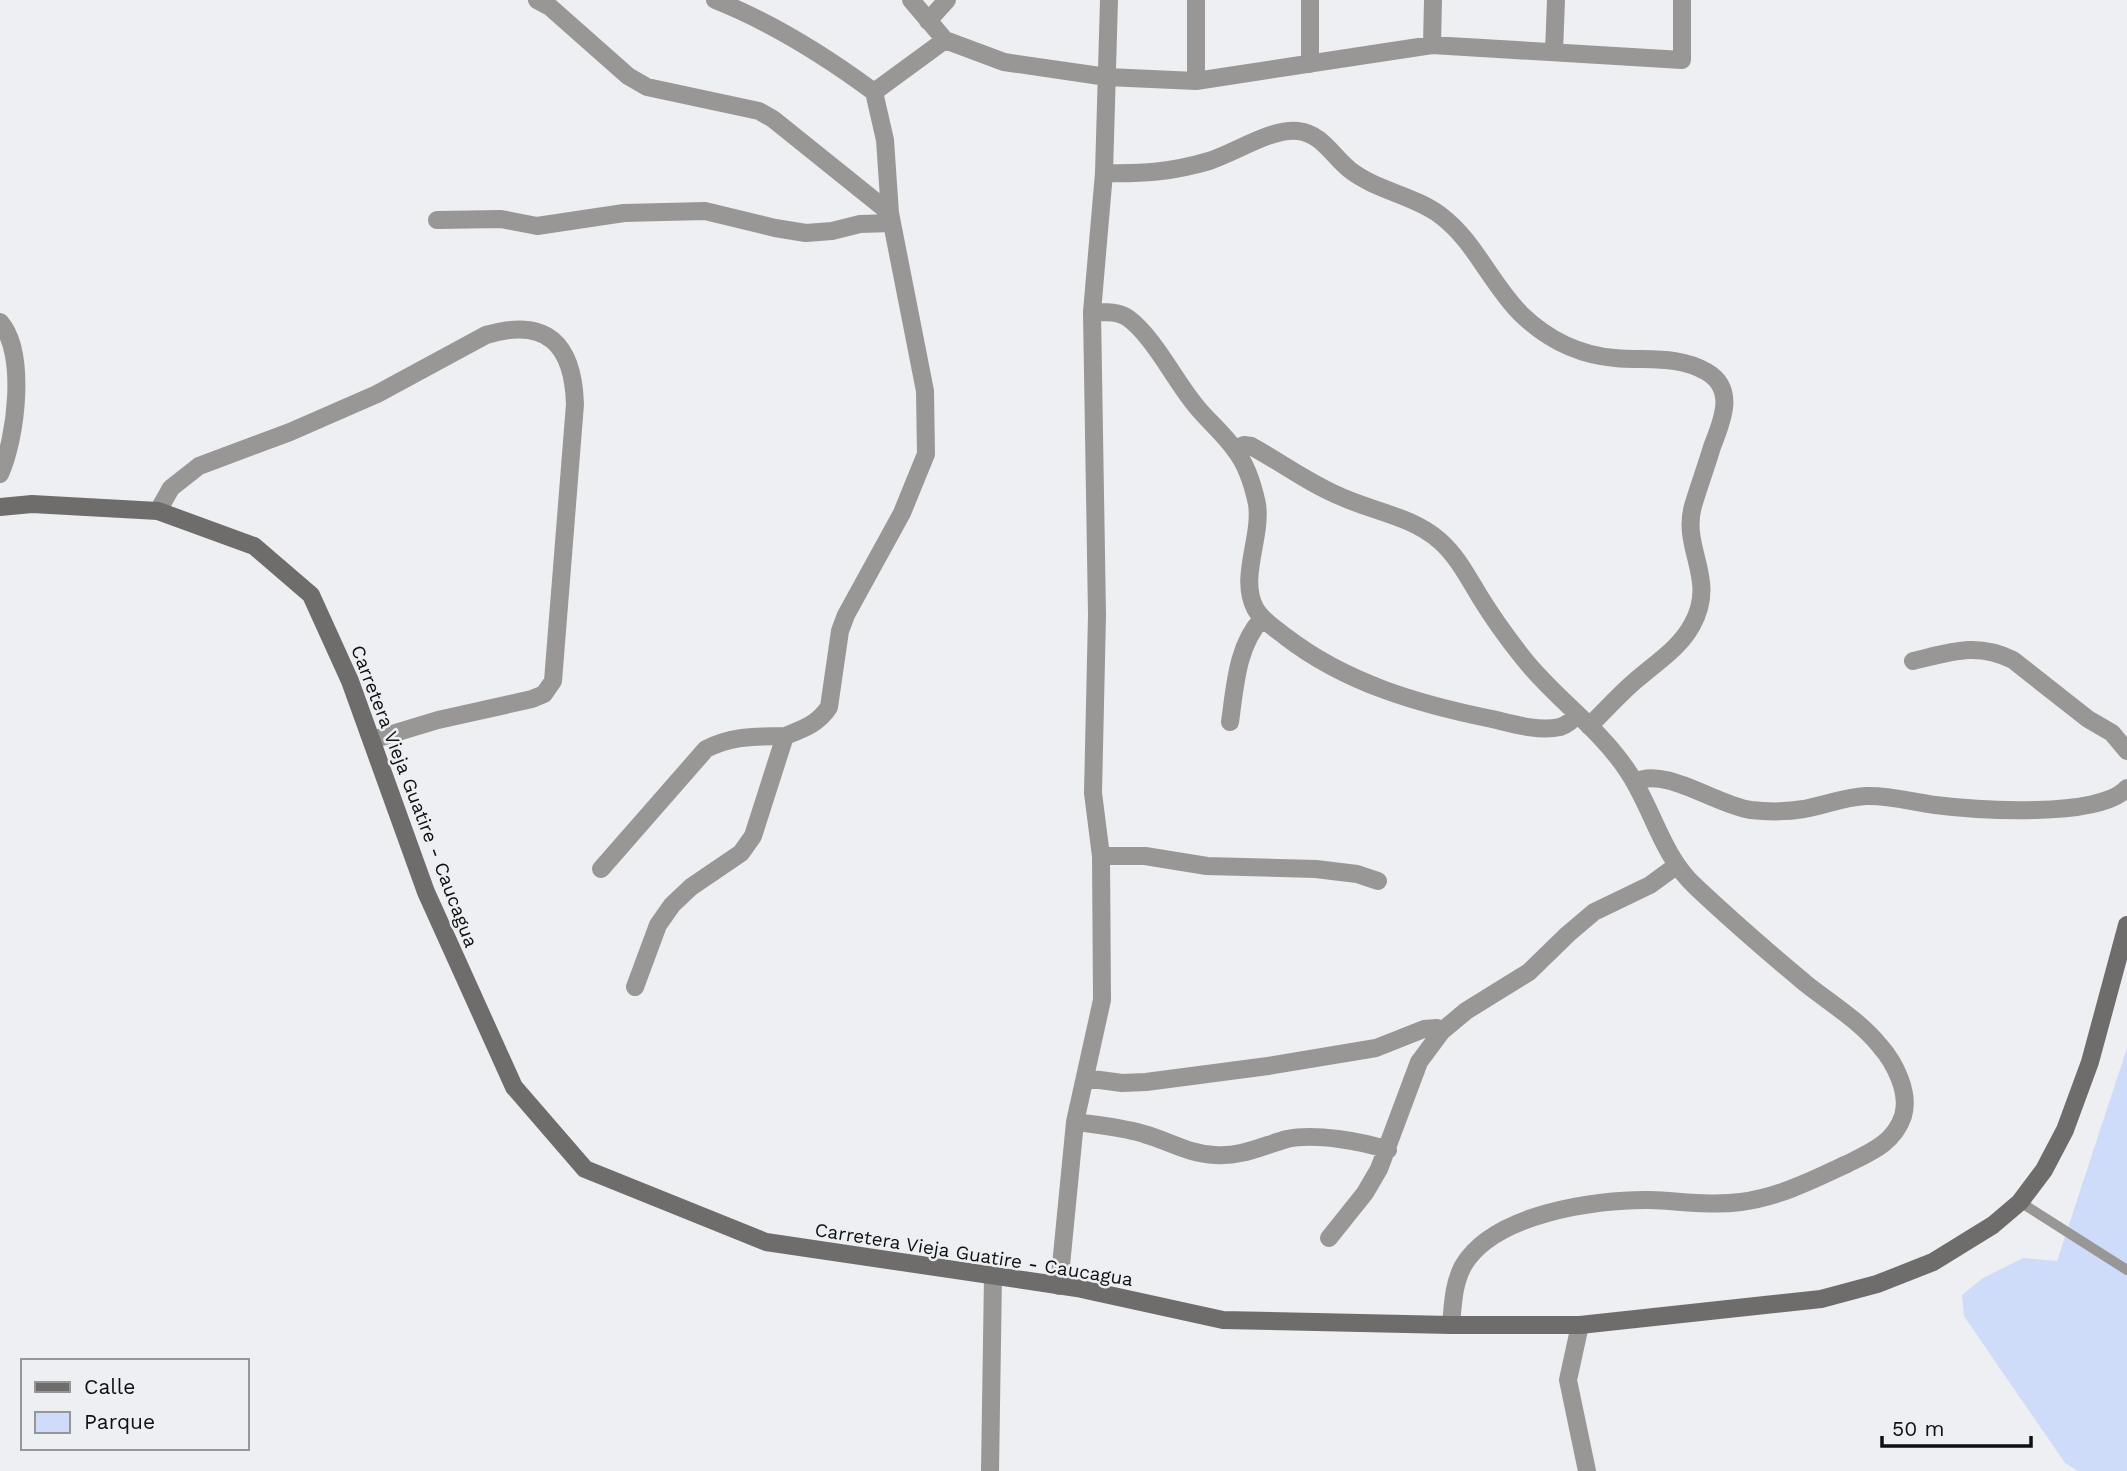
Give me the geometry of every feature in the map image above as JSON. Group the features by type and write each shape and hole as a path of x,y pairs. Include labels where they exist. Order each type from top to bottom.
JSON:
{"main road":[{"name":"Carretera Vieja Guatire - Caucagua","path":"0,507 32,503 158,510 254,546 311,595 350,681 426,892 514,1087 585,1168 766,1242 1059,1286 1223,1320 1580,1325 1821,1299 1877,1284 1933,1262 1993,1225 2020,1202 2044,1170 2065,1130 2090,1062 2127,925"}],"street":[{"path":"537,0 550,7 628,76 646,87 759,111 773,119 891,218"},
{"path":"601,869 706,749 723,740 738,737 785,736 813,725 823,716 829,707 840,631 846,615 902,513 926,454 925,391 891,218 886,140 874,92 836,64 757,17 715,0"},
{"path":"911,0 945,40 1004,62 1107,77 1196,81 1432,46 1682,60 1682,0"},
{"path":"928,21 947,0"},
{"path":"1059,1286 1075,1122 1102,1000 1101,856 1093,793 1097,615 1092,312 1104,173 1109,0"},
{"path":"1196,0 1196,81"},
{"path":"1310,0 1310,64"},
{"path":"1432,46 1433,0"},
{"path":"1554,52 1556,0"},
{"path":"874,92 945,40"},
{"path":"1092,312 1117,313 1127,317 1141,330 1196,406 1235,449 1249,476 1257,506 1258,522 1249,584 1250,597 1262,619 1338,671 1408,699 1542,728 1583,721 1675,648 1686,636 1699,610 1703,583 1690,524 1695,499 1724,418 1724,396 1720,384 1710,374 1693,365 1668,359 1617,359 1597,356 1547,336 1505,296 1453,225 1422,204 1360,177 1327,145 1310,134 1300,131 1277,132 1212,160 1162,173 1104,173"},
{"path":"436,220 501,219 537,226 624,213 705,211 806,233 832,231 891,218"},
{"path":"0,322 8,330 18,387 7,459 0,474"},
{"path":"158,510 171,488 199,466 290,432 367,399 486,335 525,329 536,331 554,341 572,370 575,404 552,681 544,694 532,699 438,720 372,740"},
{"path":"1235,449 1244,445 1251,446 1322,488 1415,523 1435,537 1454,556 1482,601 1525,660 1547,686 1618,757 1635,782 1676,866 1804,982 1861,1027 1883,1049 1902,1086 1905,1108 1901,1121 1889,1140 1872,1152 1806,1184 1768,1197 1721,1204 1652,1200 1603,1203 1561,1211 1496,1234 1477,1248 1462,1268 1454,1292 1451,1325"},
{"path":"1230,722 1235,685 1247,640 1262,619"},
{"path":"1913,661 1967,649 1990,650 2002,654 2088,719 2112,733 2127,751"},
{"path":"635,987 659,925 672,905 691,887 741,853 753,836 785,736"},
{"path":"1635,782 1642,778 1666,779 1729,805 1768,811 1802,809 1846,798 1868,796 1977,809 2060,809 2096,804 2122,794 2127,788"},
{"path":"1101,856 1145,856 1208,866 1316,869 1357,874 1378,881"},
{"path":"1329,1238 1365,1192 1388,1150 1419,1062 1442,1031 1466,1011 1529,972 1594,912 1650,885 1676,866"},
{"path":"1085,1078 1122,1083 1146,1082 1236,1071 1376,1048 1424,1029 1437,1028 1442,1031"},
{"path":"1075,1122 1123,1128 1202,1155 1246,1153 1288,1139 1306,1137 1367,1143 1388,1150"},
{"path":"990,1471 993,1276"},
{"path":"1580,1325 1568,1380 1587,1471"}],"lane":[{"path":"2020,1202 2127,1270"}],"green space":[{"path":"2127,1048 2127,1471 2078,1471 2065,1463 1964,1316 1962,1295 1983,1278 2023,1258 2057,1261"}]}
